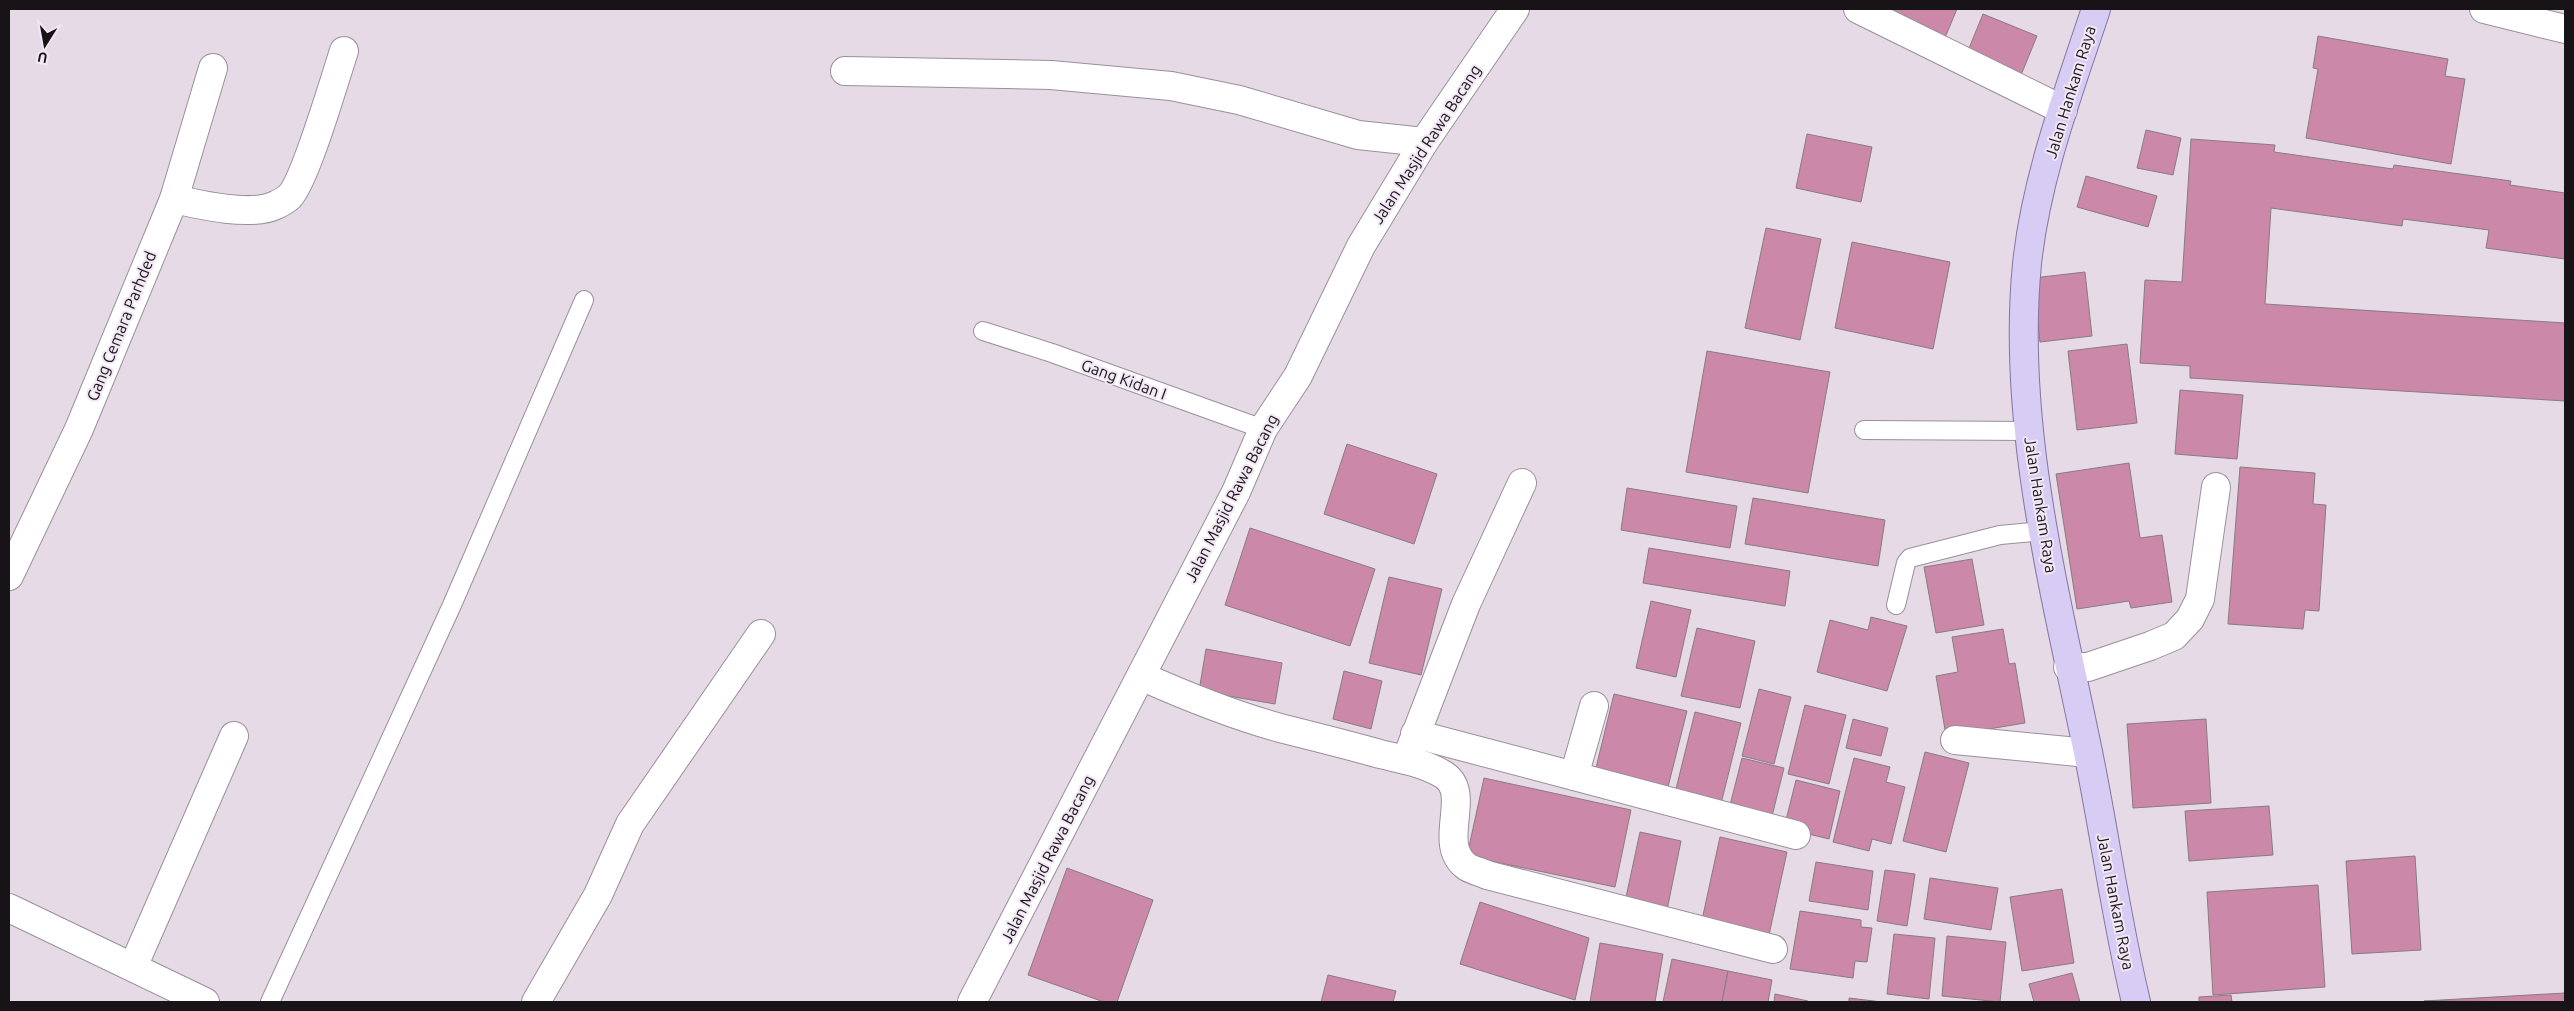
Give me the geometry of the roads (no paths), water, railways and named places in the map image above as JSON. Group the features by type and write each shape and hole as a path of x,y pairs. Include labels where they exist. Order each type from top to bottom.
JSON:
{"main road":[{"name":"Jalan Hankam Raya","path":"2096,9 2063,110 2044,177 2027,262 2023,333 2024,382 2029,431 2044,531 2068,667 2088,753 2121,940 2136,1002"}],"street":[{"name":"Jalan Masjid Rawa Bacang","path":"972,1002 1236,492 1263,429 1298,376 1361,246 1424,142 1515,9"},
{"path":"1858,9 2063,110"},
{"path":"2484,9 2565,29"},
{"path":"174,199 197,204 253,209 274,206 290,196 302,173 344,52"},
{"name":"Gang Cemara Parhded","path":"9,576 79,430 174,199 213,68"},
{"path":"845,72 1051,75 1171,86 1239,100 1358,135 1424,142"},
{"path":"1406,760 1466,604 1522,483"},
{"path":"2068,667 2088,667 2150,646 2174,636 2190,619 2200,599 2216,487"},
{"path":"536,1002 598,895 630,824 761,634"},
{"path":"1141,676 1197,701 1281,728 1432,768 1447,777 1455,794 1456,820 1452,836 1454,851 1466,866 1487,875 1773,949"},
{"path":"1574,776 1594,706"},
{"path":"1415,734 1796,835"},
{"path":"132,967 234,736"},
{"path":"1956,740 2088,753"},
{"path":"9,908 205,1002"}],"lane":[{"path":"270,1002 452,605 584,300"},
{"name":"Gang Kidan I","path":"983,331 1052,353 1263,429"},
{"path":"1864,430 2029,431"},
{"path":"1896,605 1906,563 1910,558 2000,535 2044,531"}]}
